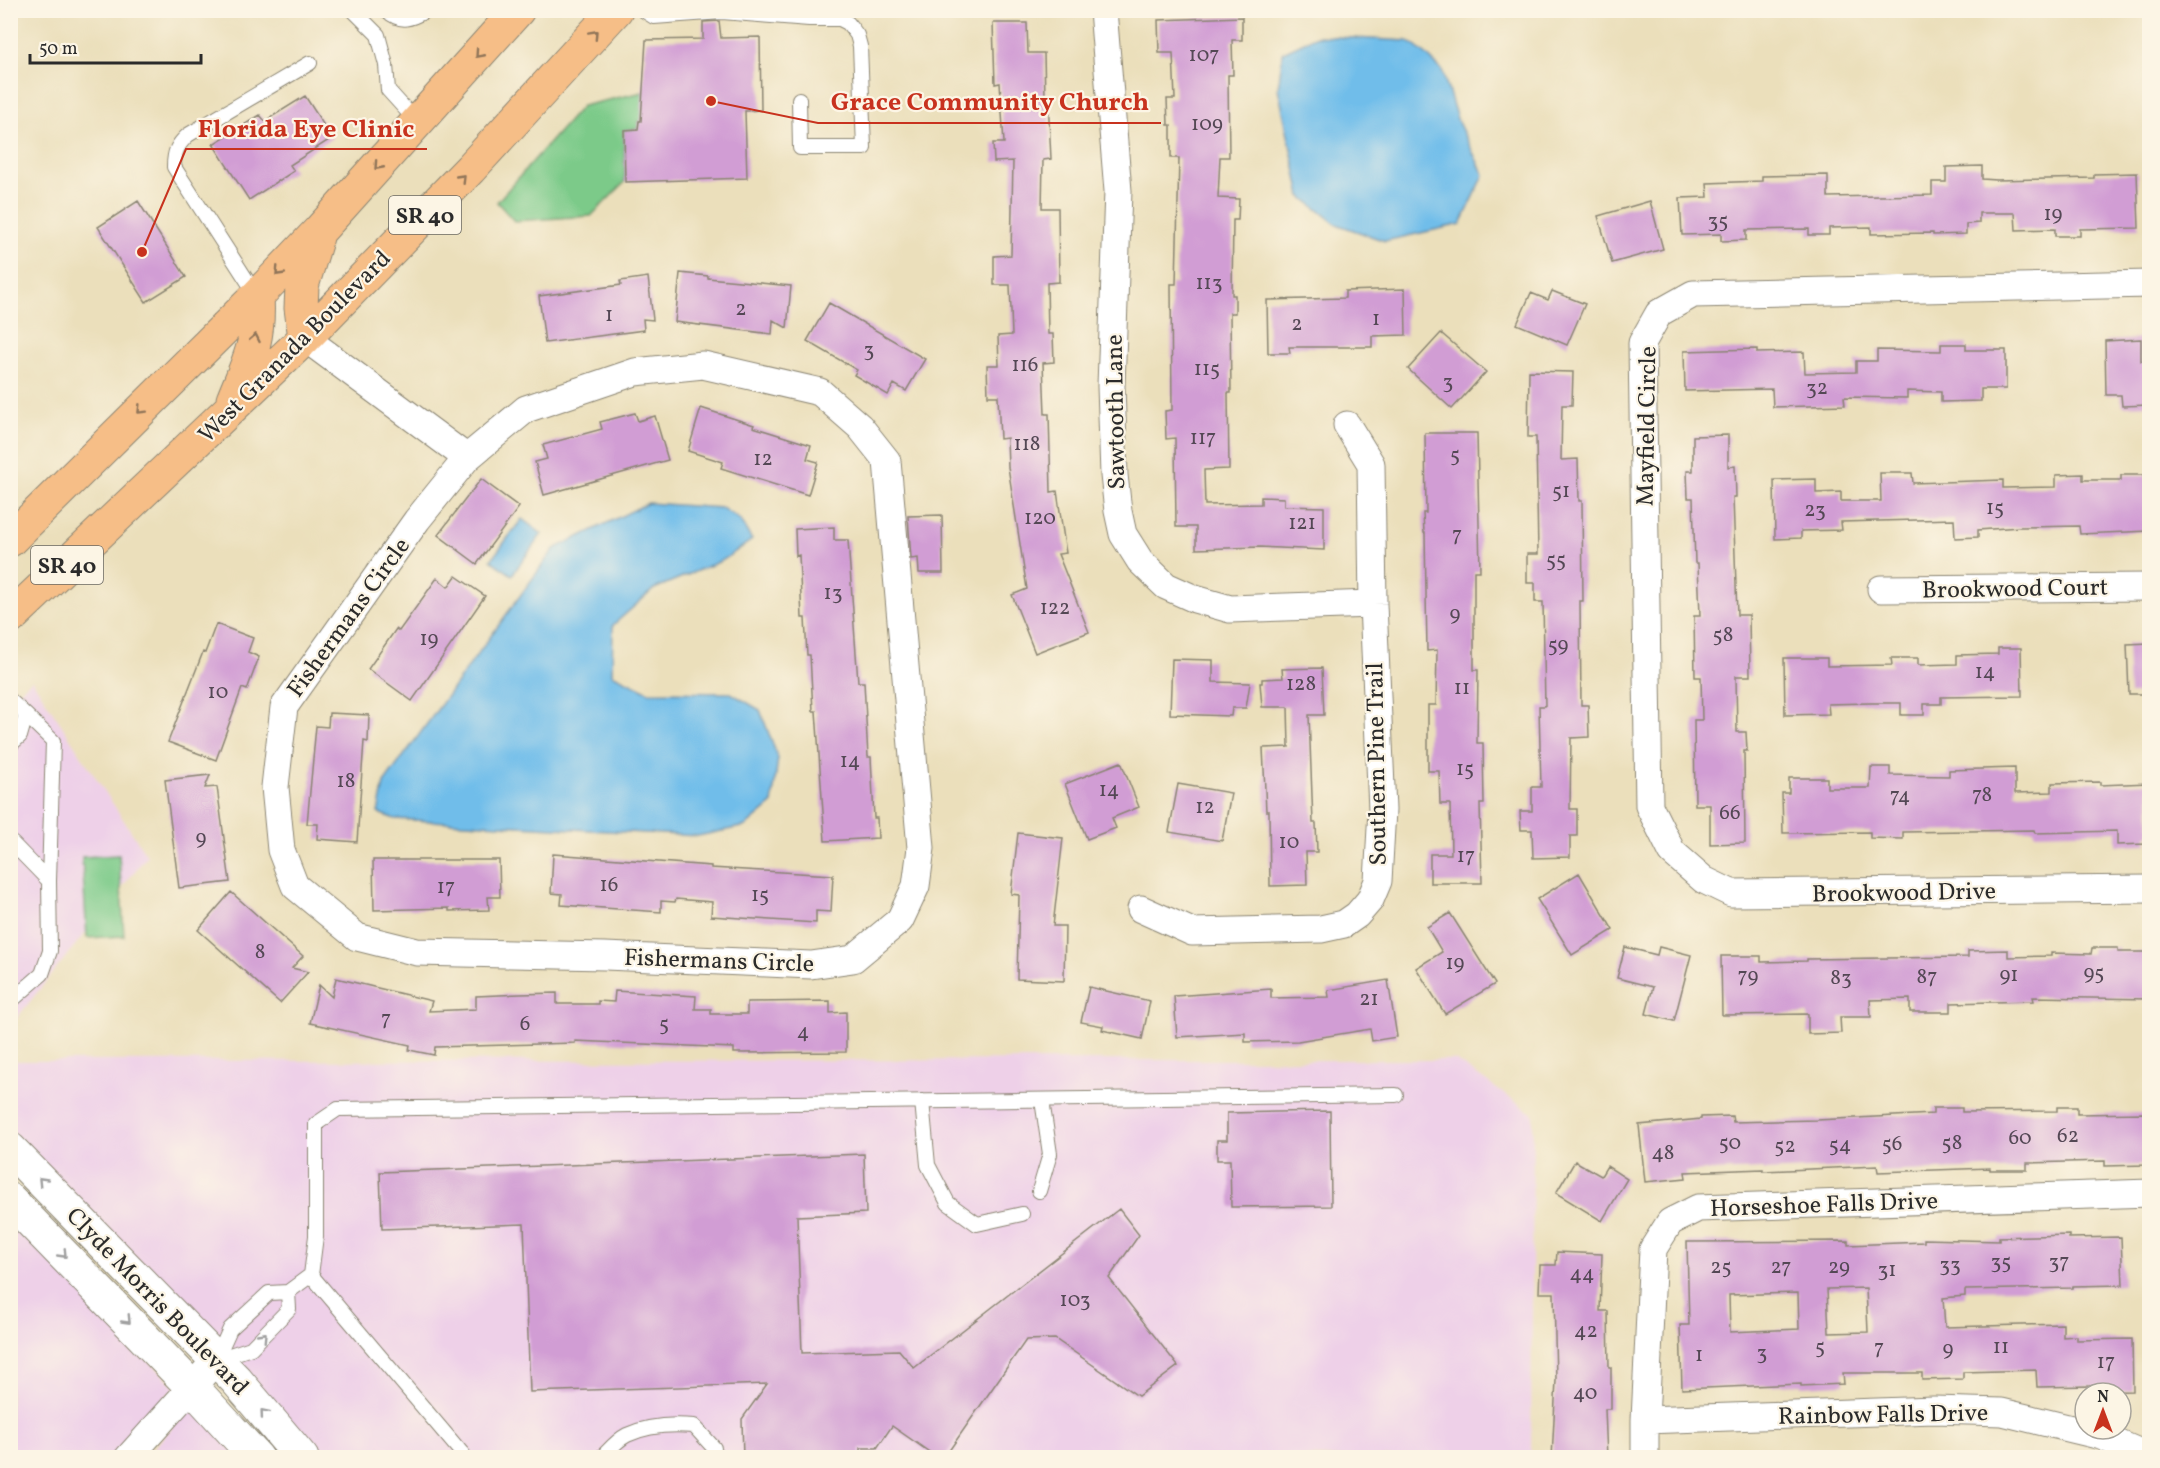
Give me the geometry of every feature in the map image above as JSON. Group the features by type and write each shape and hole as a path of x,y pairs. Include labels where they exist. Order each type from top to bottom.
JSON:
{"main road":[{"name":"SR 40","path":"10,540 257,296 320,230 518,10"},
{"name":"West Granada Boulevard","path":"10,618 305,338 470,170 616,10"},
{"path":"305,338 302,286 320,230"},
{"path":"227,412 254,347 259,321 257,296"}],"street":[{"name":"Sawtooth Lane","path":"1103,10 1118,191 1111,386 1114,475 1123,534 1140,561 1166,586 1203,602 1230,609 1373,604"},
{"name":"Mayfield Circle","path":"1672,852 1649,806 1642,343 1659,313 1693,294 2150,284"},
{"path":"305,338 467,458"},
{"name":"Fishermans Circle","path":"703,365 819,392 860,427 887,461 921,848 916,886 900,920 853,959 811,966 605,956 417,952 357,937 295,886 281,850 275,787 284,707 417,520 467,458 526,410 635,372 703,365"},
{"name":"Southern Pine Trail","path":"1142,909 1192,932 1321,929 1344,924 1357,915 1370,900 1378,881 1382,810 1373,604 1371,464 1347,425"},
{"name":"Brookwood Court","path":"1881,589 2150,587"},
{"name":"Brookwood Drive","path":"1672,852 1704,880 1731,893 2150,889"},
{"name":"Clyde Morris Boulevard","path":"10,1149 236,1380 302,1458"},
{"name":"Horseshoe Falls Drive","path":"1646,1458 1645,1420 1653,1249 1670,1222 1698,1208 2150,1193"},
{"name":"Clyde Morris Boulevard","path":"10,1200 192,1387 257,1458"},
{"path":"128,1458 216,1359"},
{"name":"Rainbow Falls Drive","path":"1645,1420 1934,1410 2002,1412 2101,1436 2150,1457"}],"lane":[{"path":"353,10 378,35 386,65 388,90 417,122"},
{"path":"386,10 393,17 410,20 427,10"},
{"path":"643,10 654,16 722,12 809,19 840,19 848,23 857,35 860,46 864,147 800,148 799,99"},
{"path":"257,296 174,167 174,155 177,145 188,135 310,63"},
{"path":"10,700 53,741 49,881 50,951 42,974 10,1002"},
{"path":"10,745 20,736 26,715"},
{"path":"12,843 49,881"},
{"path":"216,1359 230,1329 269,1293 288,1292 311,1275 316,1236 316,1124 338,1109 1396,1095"},
{"path":"1039,1191 1050,1154 1042,1100"},
{"path":"922,1101 928,1165 948,1203 977,1224 1022,1214"},
{"path":"311,1275 466,1458"},
{"path":"216,1359 251,1348 288,1309 288,1292"},
{"path":"601,1458 625,1436 649,1427 672,1424 694,1426 714,1448"}],"shaded area":[{"path":"32,680 147,856 11,1025 11,699"},
{"path":"1455,1060 1533,1114 1531,1457 318,1457 244,1370 11,1131 10,1061"},
{"path":"10,1218 175,1387 111,1457 11,1457"},
{"path":"192,1405 240,1458 145,1458"}],"green space":[{"path":"662,91 662,120 639,121 638,129 624,130 625,182 591,216 514,221 497,202 582,106 643,92"},
{"path":"119,855 124,936 87,938 82,857"}],"water":[{"path":"1317,36 1408,41 1442,70 1458,122 1484,175 1461,224 1385,241 1336,224 1301,196 1278,88 1283,52"},
{"path":"648,503 722,508 740,520 752,540 723,560 654,589 613,625 612,674 649,692 731,693 760,710 778,758 772,804 746,826 698,836 395,819 378,813 384,783 554,549"},
{"path":"522,519 542,534 512,575 491,560"}],"building":[{"path":"1242,17 1242,40 1232,40 1233,75 1228,75 1229,157 1220,157 1218,198 1239,199 1238,220 1233,220 1232,295 1235,295 1235,313 1230,313 1229,469 1204,470 1205,505 1261,504 1261,497 1284,498 1284,506 1324,507 1324,550 1260,547 1196,549 1196,527 1176,527 1175,438 1166,439 1165,411 1172,410 1171,284 1176,284 1179,158 1171,158 1171,125 1168,125 1167,99 1175,99 1173,53 1159,53 1158,20"},
{"path":"719,21 721,38 760,37 761,110 745,111 747,178 625,182 624,130 638,129 639,121 641,121 646,40 703,39 703,22"},
{"path":"993,23 1027,23 1028,53 1044,53 1045,98 1048,98 1051,159 1043,160 1042,208 1058,208 1059,282 1047,283 1048,334 1053,334 1054,362 1043,363 1045,414 1049,414 1051,492 1057,491 1066,553 1058,554 1089,632 1035,653 1012,595 1027,589 1008,467 1007,438 1000,439 998,396 988,396 987,365 999,365 998,336 1012,335 1010,285 994,285 994,256 1011,255 1013,161 994,162 993,143 1004,143 1000,83 995,84"},
{"path":"305,96 332,138 290,165 294,171 249,200 213,144 260,115 265,121"},
{"path":"1982,166 1982,179 1997,180 2094,178 2094,174 2137,173 2139,228 2080,229 2080,236 2055,236 2055,229 2016,230 2015,213 1979,213 1979,223 1966,224 1966,234 1871,234 1871,227 1829,228 1829,235 1809,235 1809,229 1746,230 1746,240 1721,241 1721,234 1682,235 1680,198 1708,197 1707,183 1762,181 1762,176 1828,175 1828,197 1932,195 1932,182 1946,182 1946,167"},
{"path":"138,201 186,277 146,302 98,227"},
{"path":"1650,201 1663,249 1612,263 1598,216"},
{"path":"680,273 791,286 787,328 773,320 772,334 675,322"},
{"path":"648,277 653,320 643,319 644,330 545,343 539,296 621,285 620,281"},
{"path":"1405,289 1406,335 1372,336 1372,347 1289,347 1290,353 1268,353 1267,300 1345,298 1345,291"},
{"path":"1552,291 1585,304 1567,345 1517,324 1531,293 1548,300"},
{"path":"829,303 925,359 906,391 894,384 888,395 854,375 857,370 807,341"},
{"path":"1441,333 1486,372 1452,409 1408,369"},
{"path":"2141,339 2141,361 2150,360 2150,405 2122,406 2121,395 2106,395 2105,341"},
{"path":"1941,344 1966,344 1966,350 2006,350 2006,389 1981,389 1981,401 1941,402 1941,392 1907,391 1907,398 1844,397 1845,405 1773,407 1772,389 1685,391 1684,351 1757,349 1757,353 1804,352 1805,373 1856,372 1856,361 1877,361 1877,350 1941,351"},
{"path":"1529,371 1573,372 1572,405 1562,405 1561,460 1578,459 1579,501 1582,501 1581,705 1588,705 1589,737 1571,738 1570,809 1577,809 1577,836 1570,836 1570,857 1533,858 1532,830 1521,830 1520,811 1532,811 1532,787 1541,787 1539,706 1545,706 1543,602 1535,602 1535,583 1527,583 1527,554 1538,554 1536,437 1528,437"},
{"path":"701,408 811,445 807,459 818,462 808,495 721,468 723,462 688,451"},
{"path":"635,413 638,421 655,416 668,460 544,495 535,462 547,459 543,445 602,429 600,422"},
{"path":"1425,433 1477,433 1480,571 1474,571 1474,670 1478,670 1477,743 1483,743 1484,804 1480,804 1482,883 1430,883 1430,854 1451,854 1450,804 1440,804 1439,771 1428,771 1428,705 1436,705 1437,650 1427,651 1423,513 1426,513"},
{"path":"1728,435 1728,467 1735,466 1736,497 1733,497 1737,615 1749,615 1750,676 1736,676 1737,732 1746,732 1747,751 1744,751 1745,843 1710,844 1710,805 1695,805 1694,720 1702,720 1701,677 1695,677 1694,616 1700,616 1698,563 1695,563 1693,498 1688,498 1687,471 1693,471 1693,436"},
{"path":"1880,473 1912,473 1913,483 2003,480 2003,488 2056,487 2056,475 2083,474 2083,480 2121,480 2121,475 2150,475 2150,531 2080,534 2079,526 2020,527 1978,530 1978,537 1955,538 1954,519 1841,522 1842,530 1801,531 1801,538 1775,539 1774,480 1816,479 1816,493 1841,492 1841,501 1881,501"},
{"path":"481,479 519,507 477,564 438,535"},
{"path":"942,515 943,573 919,573 918,558 911,559 908,516"},
{"path":"834,527 834,540 848,540 858,682 864,682 868,757 871,757 874,818 877,818 878,838 825,841 816,711 813,711 810,655 807,655 805,618 802,618 799,555 796,556 795,529"},
{"path":"456,576 485,596 412,701 368,669 396,629 399,631 437,578 448,587"},
{"path":"216,624 253,638 248,652 259,657 247,690 242,688 216,760 168,742"},
{"path":"2150,643 2150,694 2129,694 2127,644"},
{"path":"1998,648 2021,648 2022,696 1941,697 1941,704 1924,704 1924,715 1901,715 1901,703 1870,703 1828,704 1829,714 1785,715 1784,658 1827,658 1827,666 1892,665 1891,658 1918,658 1918,665 1957,664 1957,655 1998,654"},
{"path":"1172,659 1213,660 1213,682 1250,683 1246,708 1232,708 1231,716 1170,714"},
{"path":"1322,668 1324,715 1309,715 1313,823 1316,823 1317,852 1306,852 1307,885 1270,886 1269,811 1266,811 1263,748 1289,747 1288,707 1262,707 1260,683 1262,679 1283,678 1282,669"},
{"path":"329,713 369,715 368,742 364,741 357,842 317,839 318,824 307,824 316,726 328,727"},
{"path":"1121,762 1139,807 1112,818 1116,828 1087,839 1065,784"},
{"path":"1871,767 1890,767 1890,775 1949,776 1949,770 2015,768 2015,793 2052,792 2052,783 2100,782 2100,785 2149,783 2150,835 2147,835 2147,844 2117,845 2117,831 1903,832 1903,839 1870,838 1870,832 1783,833 1782,793 1789,793 1789,778 1827,778 1827,788 1870,788"},
{"path":"210,775 205,788 217,787 230,882 179,888 165,780"},
{"path":"1178,784 1231,793 1222,841 1169,832"},
{"path":"1018,833 1063,838 1053,926 1065,926 1064,981 1017,979 1019,895 1011,894"},
{"path":"553,854 711,866 711,868 833,875 831,912 816,911 816,923 711,916 712,902 676,899 675,902 661,901 661,912 561,905 562,894 551,893"},
{"path":"373,860 499,860 500,897 488,897 489,910 449,911 449,908 374,910"},
{"path":"1579,873 1613,930 1572,955 1537,899"},
{"path":"231,892 303,956 292,968 308,972 280,1003 198,930"},
{"path":"1450,913 1495,984 1445,1014 1416,968 1442,952 1427,927"},
{"path":"1625,947 1657,955 1659,947 1691,955 1674,1021 1646,1014 1653,987 1617,978"},
{"path":"2092,948 2118,948 2118,952 2150,952 2150,999 2033,997 2034,1001 1951,1003 1951,1012 1910,1012 1910,999 1870,1000 1871,1017 1840,1017 1841,1033 1808,1034 1808,1014 1722,1015 1721,956 1761,956 1761,962 1807,961 1807,959 1968,957 1968,951 2008,950 2008,957 2051,956 2051,953 2091,954"},
{"path":"336,978 432,1001 429,1011 476,1009 476,996 520,994 557,993 557,1004 598,1004 598,1001 614,1002 615,991 696,996 695,1009 711,1009 711,1014 747,1014 747,1002 830,1001 830,1013 846,1012 846,1052 734,1053 734,1048 575,1041 575,1043 435,1047 434,1055 409,1050 410,1045 310,1023 319,985 332,997"},
{"path":"1388,980 1397,1037 1372,1041 1370,1029 1298,1041 1245,1042 1245,1033 1177,1037 1174,996 1271,989 1271,998 1329,997 1328,990"},
{"path":"1089,987 1150,1001 1142,1039 1102,1030 1103,1026 1081,1022"},
{"path":"2057,1107 2077,1107 2077,1114 2145,1113 2146,1165 2105,1166 2105,1161 2027,1163 2027,1170 1990,1170 1990,1168 1878,1172 1877,1166 1763,1171 1763,1169 1685,1172 1686,1178 1645,1182 1639,1125 1701,1119 1701,1117 1732,1116 1733,1122 1817,1120 1933,1114 1933,1108 1962,1108 1962,1112 2057,1111"},
{"path":"1330,1111 1331,1206 1231,1207 1230,1160 1217,1160 1217,1140 1227,1140 1227,1113"},
{"path":"864,1154 866,1213 797,1216 802,1353 899,1350 914,1368 1119,1209 1139,1235 1109,1278 1178,1366 1138,1396 1055,1339 1026,1340 944,1458 938,1458 892,1426 877,1448 860,1448 860,1458 743,1458 742,1419 767,1384 530,1392 524,1224 382,1229 380,1172"},
{"path":"1575,1161 1601,1176 1607,1166 1627,1179 1602,1221 1556,1193"},
{"path":"2069,1235 2069,1238 2121,1237 2123,1285 1965,1290 1965,1296 1943,1298 1945,1327 2063,1324 2063,1337 2076,1336 2076,1340 2132,1339 2133,1381 2073,1381 2073,1386 2037,1387 2036,1370 1963,1372 1963,1379 1922,1380 1922,1373 1843,1373 1844,1384 1682,1389 1680,1325 1689,1325 1687,1242 1848,1241 1848,1245 1924,1242 1924,1239 1999,1241 1999,1237","holes":["1866,1288 1868,1332 1829,1333 1827,1289","1798,1293 1799,1329 1730,1332 1729,1295"]},
{"path":"1557,1252 1602,1254 1600,1311 1608,1311 1609,1367 1611,1367 1611,1409 1605,1409 1607,1458 1552,1458 1556,1380 1554,1293 1539,1293 1540,1265 1556,1265"}],"place":[{"name":"Grace Community Church","path":"711,101"},
{"name":"Florida Eye Clinic","path":"142,252"}]}
